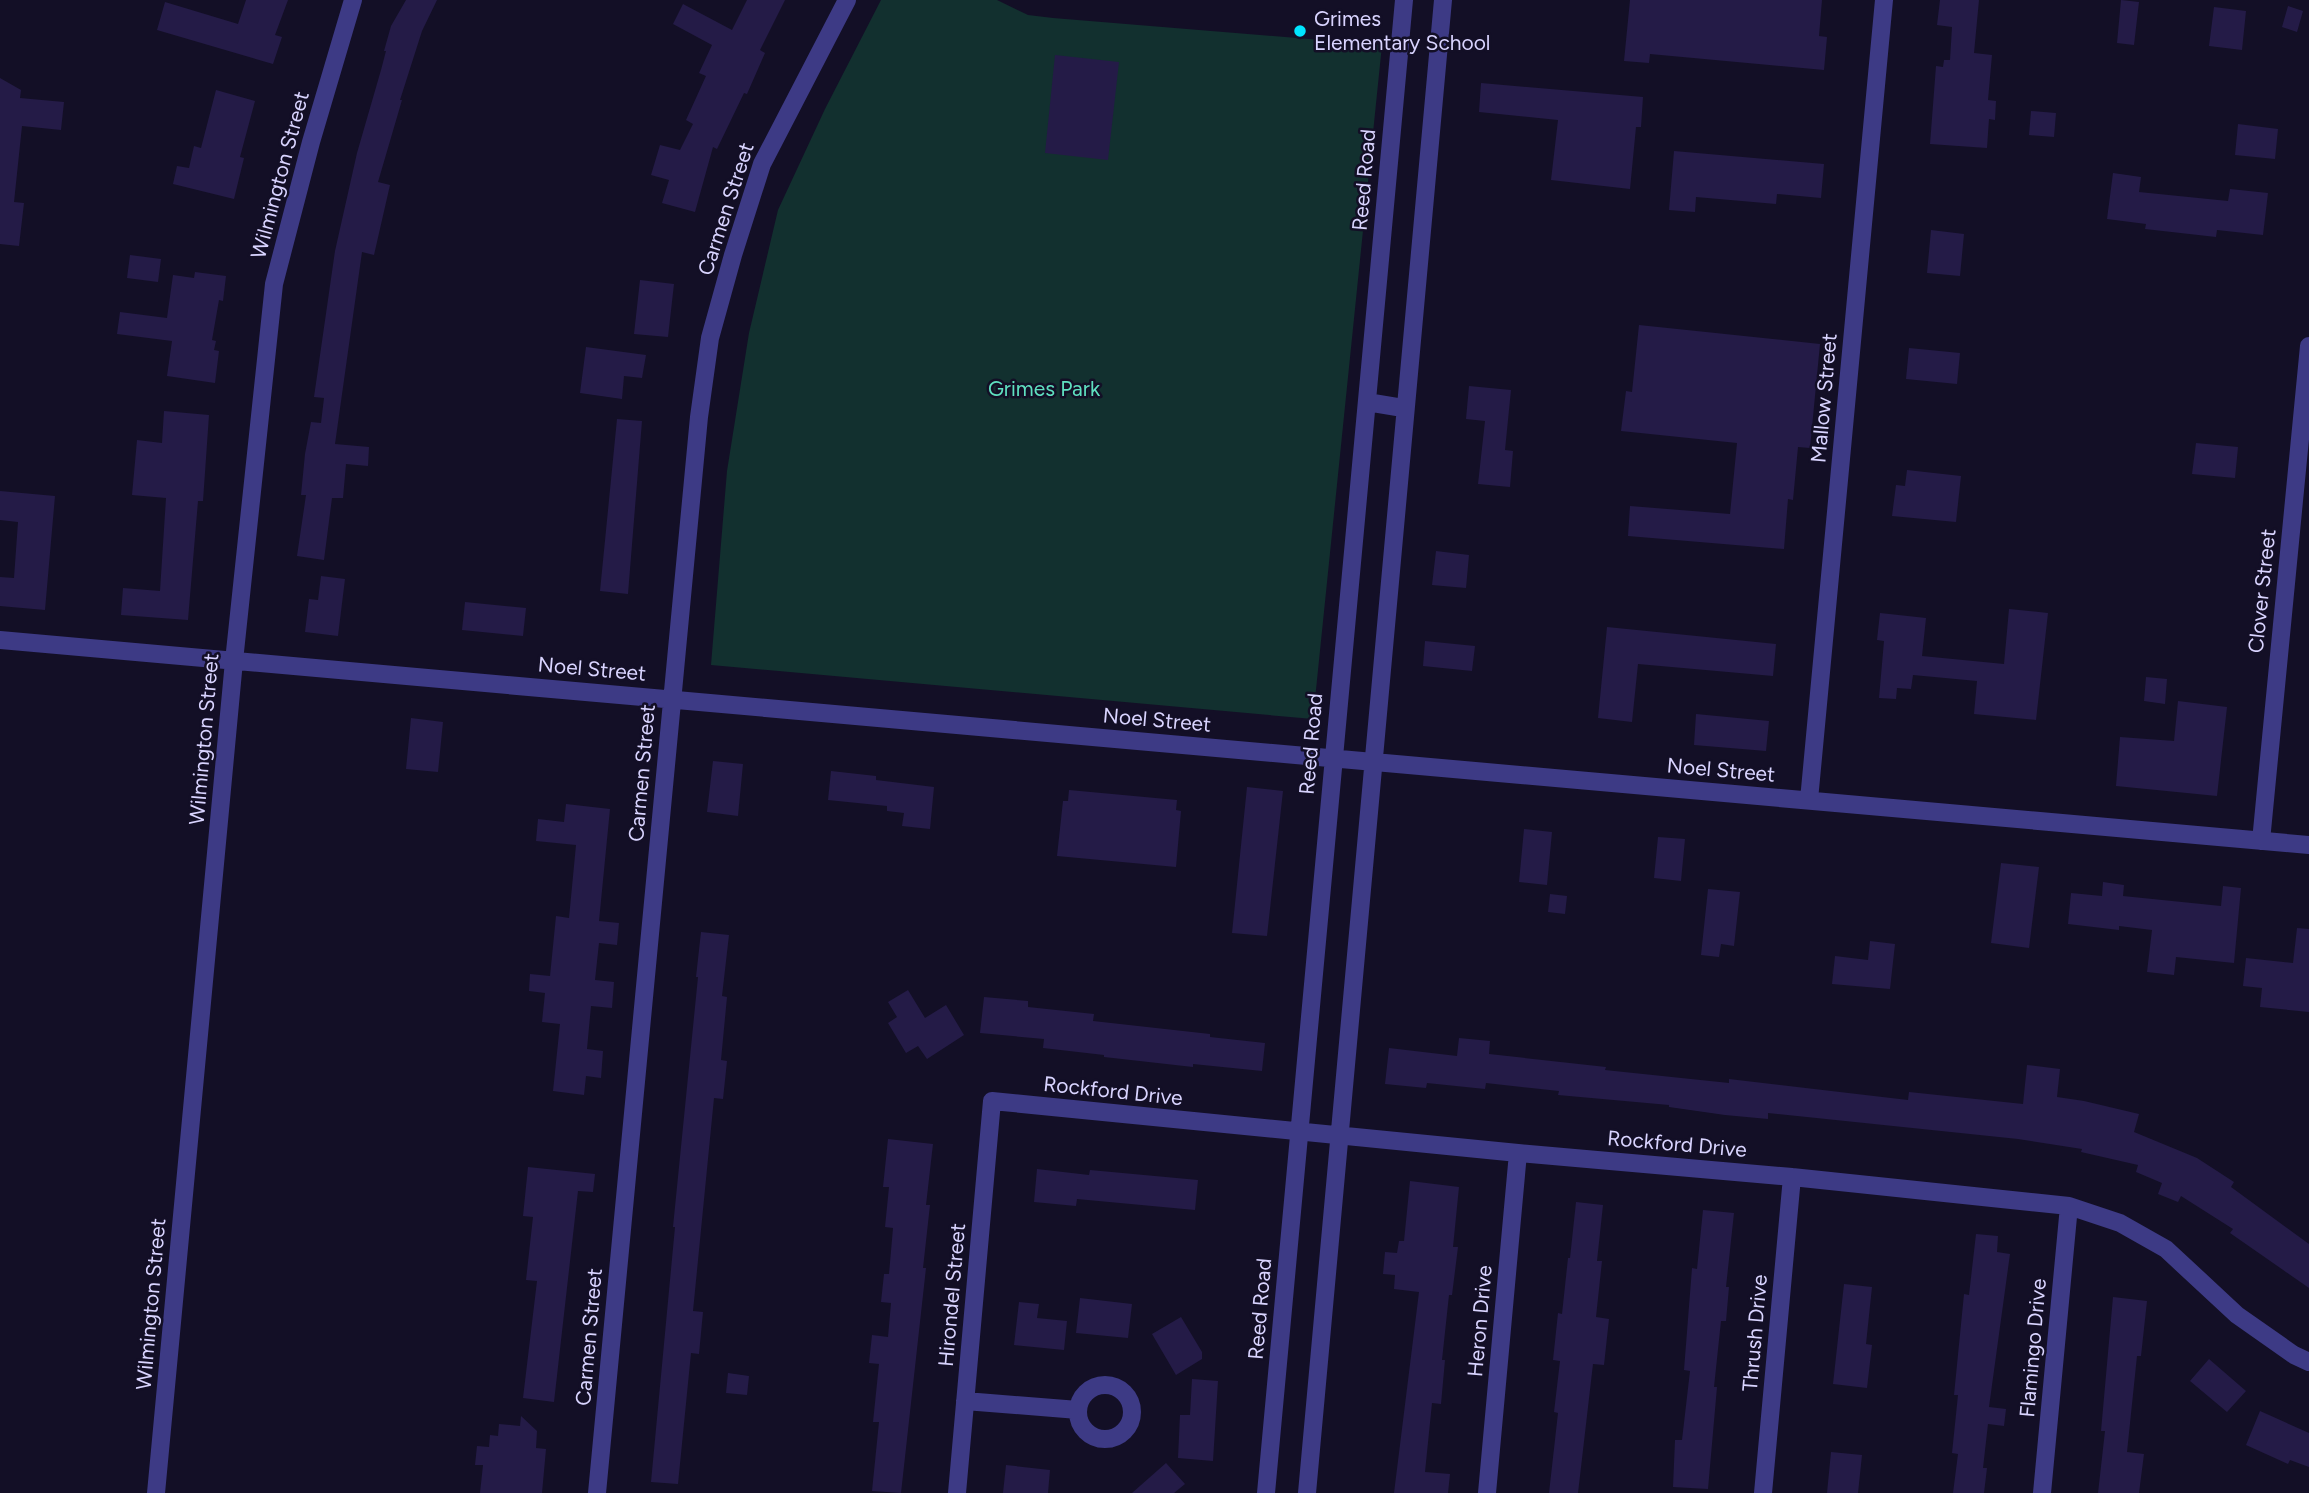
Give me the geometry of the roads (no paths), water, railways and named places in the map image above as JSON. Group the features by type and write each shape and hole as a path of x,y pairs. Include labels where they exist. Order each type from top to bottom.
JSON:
{"street":[{"name":"Wilmington Street","path":"156,1493 234,660 274,285 311,142 353,0"},
{"name":"Carmen Street","path":"597,1493 699,417 710,338 762,164 847,0"},
{"name":"Reed Road","path":"1266,1493 1404,0"},
{"path":"1307,1493 1375,762 1403,408 1443,0"},
{"name":"Mallow Street","path":"1809,800 1884,0"},
{"name":"Clover Street","path":"2261,841 2309,346"},
{"path":"1367,402 1403,408"},
{"name":"Noel Street","path":"0,640 2309,845"},
{"name":"Rockford Drive","path":"992,1101 2069,1206 2120,1223 2166,1249 2237,1315 2294,1355 2309,1362"},
{"name":"Hirondel Street","path":"957,1493 992,1101"},
{"name":"Heron Drive","path":"1486,1493 1518,1153"},
{"name":"Thrush Drive","path":"1763,1493 1792,1177"},
{"name":"Flamingo Drive","path":"2042,1493 2069,1206"},
{"path":"965,1401 1078,1410"}],"place":[{"name":"Grimes Elementary School","path":"1300,31"}],"park label":[{"name":"Grimes Park","path":"1044,389"}]}
